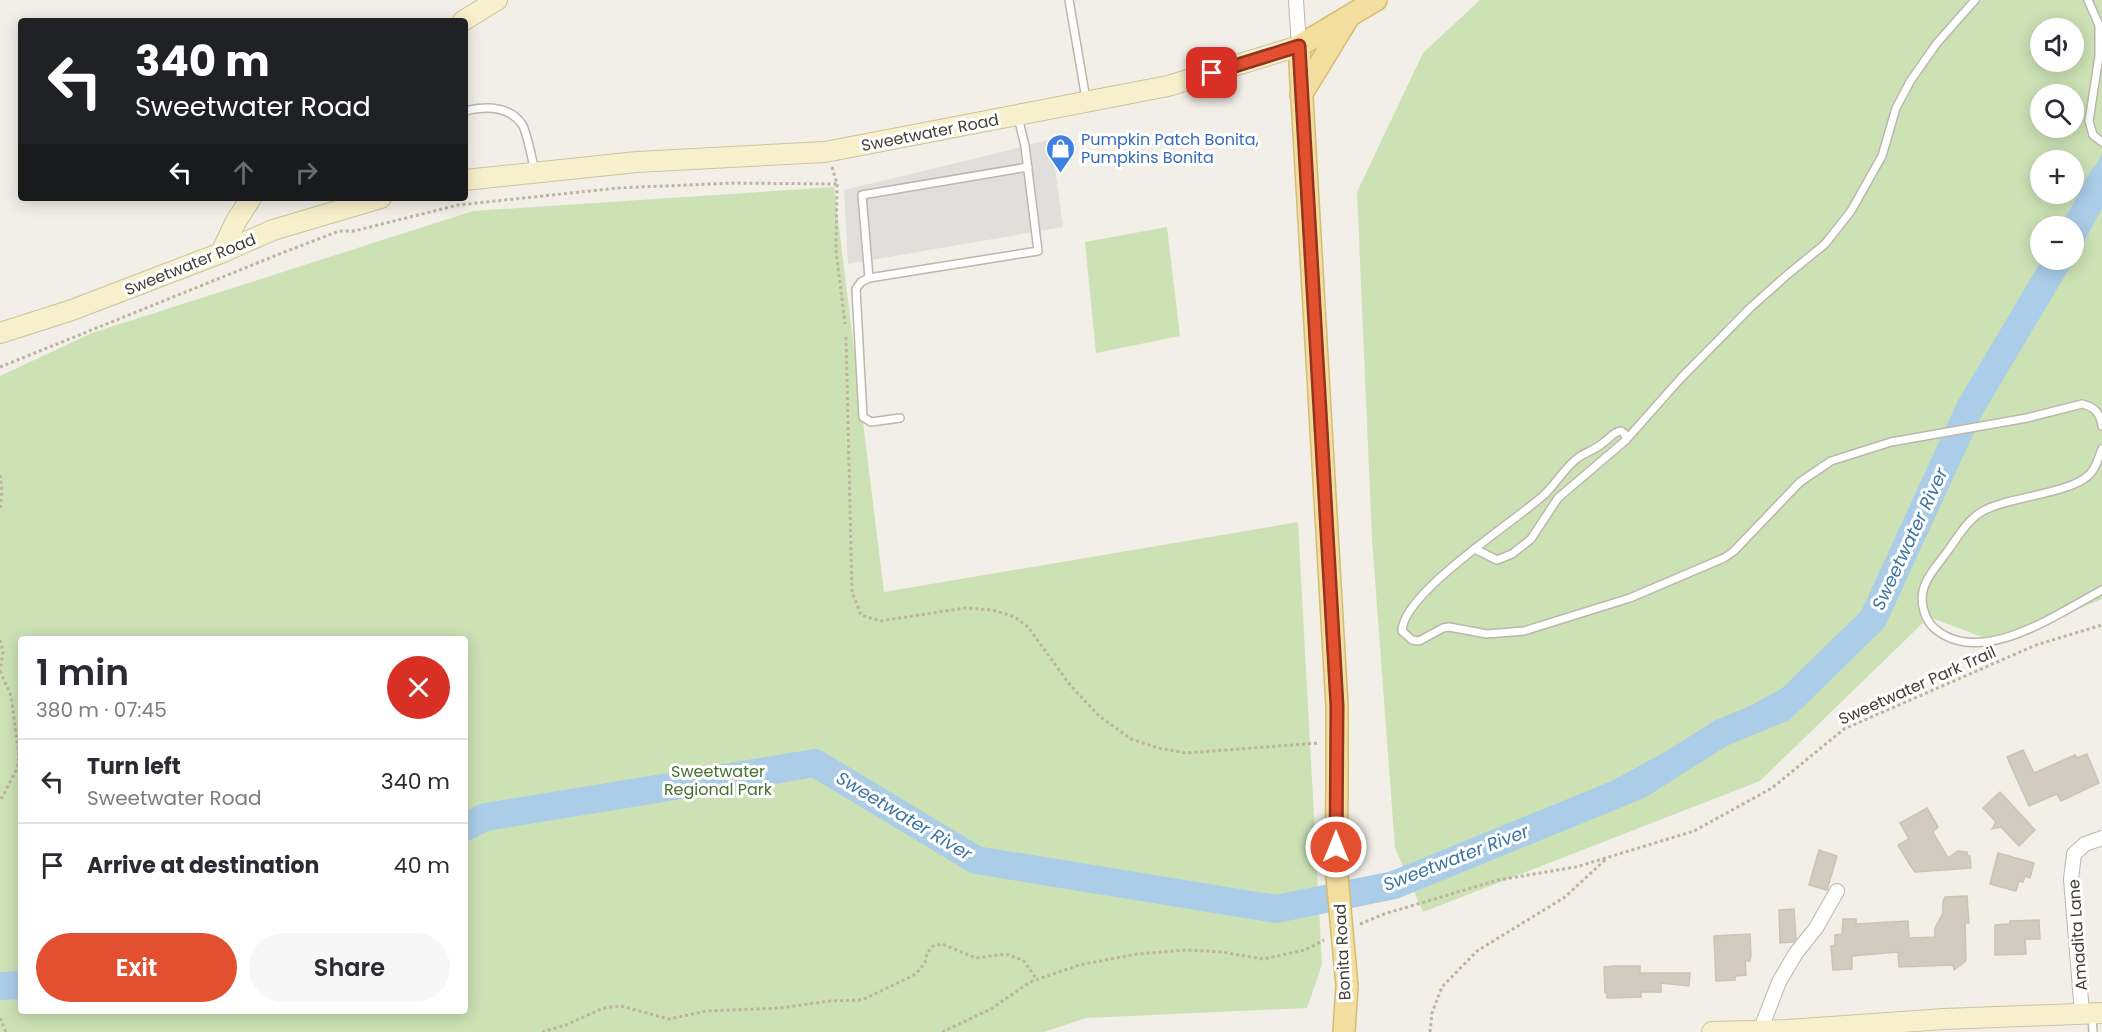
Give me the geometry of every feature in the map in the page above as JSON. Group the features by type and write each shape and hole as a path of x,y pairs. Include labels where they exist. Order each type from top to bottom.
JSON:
{"main road":[{"path":"468,18 496,0"},
{"name":"Sweetwater Road","path":"468,180 637,162 825,152 1168,86 1299,46 1376,0"},
{"path":"1301,95 1350,15"},
{"name":"Bonita Road","path":"1299,46 1337,706 1336,866 1347,986 1344,1032"},
{"path":"221,253 235,223 249,201"},
{"name":"Sweetwater Road","path":"0,333 72,310 339,205 363,201"},
{"path":"1712,1032 2092,1018"}],"street":[{"path":"1296,0 1299,46"},
{"name":"Amadita Lane","path":"2092,1018 2071,879 2074,854 2085,844 2102,838"},
{"path":"1760,1030 1779,982 1796,953 1816,928 1837,891"}],"lane":[{"path":"1069,0 1087,102"},
{"path":"1475,549 1497,560 1512,554 1531,539 1558,498 1626,440 1750,308 1786,274 1825,244 1845,220 1882,156 1896,108 1911,80 1937,42 1976,0"},
{"path":"2088,0 2099,25 2099,56 2089,121 2090,129 2100,141"},
{"path":"468,110 486,106 507,111 522,125 536,173"},
{"path":"900,418 871,422 862,417 856,289 861,282 869,278 1038,250 1028,167 1017,115"},
{"path":"869,278 862,195 1028,167"},
{"path":"1626,440 1621,430 1616,431 1601,445 1579,458 1558,477 1546,493 1462,557 1417,600 1405,618 1402,631 1406,636 1419,641 1449,627 1487,633 1524,631 1630,598 1724,558 1734,551 1800,482 1819,467 1891,442 2027,418 2082,404 2090,406 2100,414 2102,426"},
{"path":"2102,449 2093,472 2078,483 1999,504 1984,510 1969,521 1936,568 1922,594 1928,623 1937,631 1948,638 1965,642 1992,642 2006,639 2102,590"}],"path":[{"path":"825,152 837,184 836,250 846,327 852,592 861,615 880,621 965,608 993,610 1015,617 1028,627 1070,685 1099,716 1131,739 1158,748 1186,753 1319,743"},
{"path":"0,367 339,231 354,231 458,205 618,188 733,183 837,184"},
{"path":"0,475 2,492 0,510"},
{"name":"Sweetwater Park Trail","path":"1353,927 1384,914 1498,880 1576,867 1694,831 1772,788 1844,729 2036,645 2102,625"},
{"path":"0,640 3,652 0,671 11,696 18,748"},
{"path":"0,801 17,769 18,762"},
{"path":"1430,1032 1432,1012 1442,987 1477,951 1564,897 1607,858"},
{"path":"942,1032 991,1009 1030,982 1079,966 1137,954 1187,950 1222,952 1263,959 1305,950 1327,939"},
{"path":"542,1032 566,1025 603,1008 621,1006 669,1020 707,1011 780,1008 830,1001 862,1000 916,974 925,963 927,953 933,946 942,944 976,958 1006,954 1023,960 1037,980"},
{"path":"0,1018 6,1032"}],"green space":[{"path":"1480,0 2102,0 2102,599 1998,643 1929,617 1760,781 1423,912 1395,848 1372,539 1357,192 1423,53"},
{"name":"Sweetwater Regional Park","path":"834,187 884,592 1298,522 1322,964 1307,1008 1086,1018 1044,1032 0,1032 0,376 92,333 473,211"},
{"path":"1167,227 1180,336 1096,353 1085,242"}],"shaded area":[{"path":"1051,139 1063,227 848,264 844,190"}],"water":[{"path":"2102,154 2102,167 2084,199 2084,186"},
{"path":"2074,204 2081,204 2075,216 2068,216"},
{"path":"2038,270 2044,270 1931,482 1870,613 1795,688 1586,802 1423,869 1419,861 1593,791 1794,682 1862,611 1924,479"}],"building":[{"path":"2023,750 2034,773 2075,755 2077,758 2087,754 2099,783 2061,801 2057,794 2029,806 2007,757"},
{"path":"2000,792 2035,830 2019,846 2001,827 1992,829 1996,822 1983,808"},
{"path":"1927,808 1938,827 1933,832 1948,858 1958,851 1967,852 1970,856 1971,868 1915,872 1898,845 1909,839 1900,823"},
{"path":"1819,850 1837,856 1827,890 1809,885"},
{"path":"1998,853 2034,863 2030,878 2025,876 2023,882 2019,881 2016,891 1990,884"},
{"path":"1967,896 1969,923 1965,923 1966,961 1954,970 1953,965 1899,967 1898,952 1852,956 1852,969 1833,970 1831,946 1835,945 1835,935 1842,934 1843,919 1856,919 1856,924 1908,921 1909,938 1935,937 1935,928 1943,913 1945,897"},
{"path":"1794,909 1796,939 1793,942 1780,943 1779,910"},
{"path":"2039,920 2040,939 2025,939 2026,954 1995,955 1995,925 2010,924 2010,921"},
{"path":"1750,934 1751,956 1750,961 1745,961 1746,975 1735,976 1735,980 1716,981 1714,936"},
{"path":"1640,966 1640,973 1690,973 1689,986 1661,983 1661,992 1641,992 1641,997 1607,998 1604,967"}],"waterway":[{"name":"Sweetwater River","path":"2082,216 2102,179"},
{"name":"Sweetwater River","path":"468,826 486,817 815,763 976,860 1276,909 1394,885 1639,785 1721,733 1782,708 1873,619 1970,408 2052,270"},
{"name":"Sweetwater River","path":"0,986 18,985"}],"place":[{"name":"Pumpkin Patch Bonita, Pumpkins Bonita","path":"1060,174"}],"route":[{"path":"1212,73 1299,46 1337,706 1336,847"}]}
